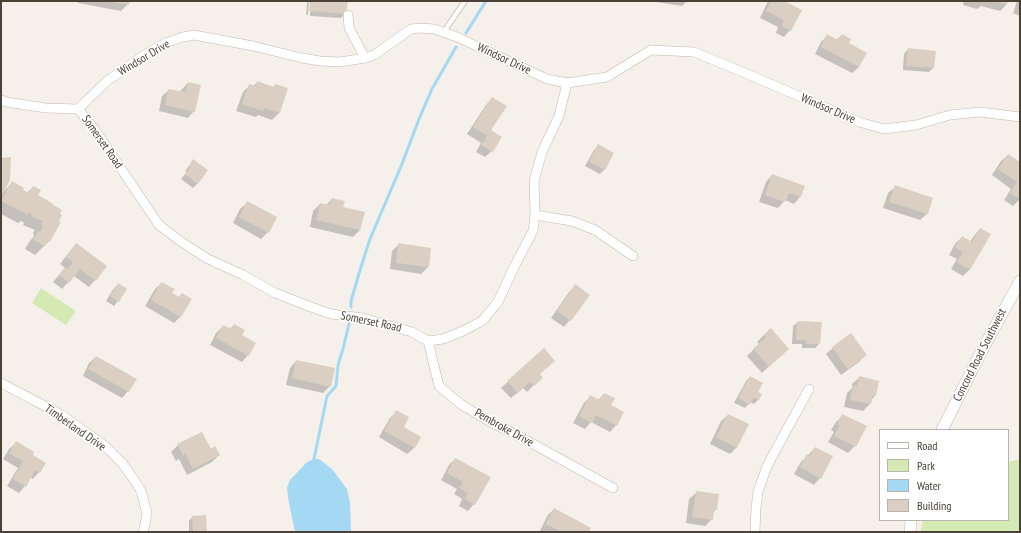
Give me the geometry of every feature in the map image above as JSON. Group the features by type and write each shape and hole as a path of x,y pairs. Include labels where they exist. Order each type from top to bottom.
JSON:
{"street":[{"path":"348,15 348,23 365,58"},
{"name":"Windsor Drive","path":"78,109 107,81 146,54 165,43 194,34 302,58 340,62 374,55 411,29 421,28 443,32 457,37 547,80 567,82 607,77 651,50 694,52 859,122 884,129 916,125 950,115 980,112 1020,117"},
{"path":"428,341 443,339 463,332 482,321 498,302 533,231 535,215 534,181 542,152 559,116 567,82"},
{"path":"1,100 46,108 78,109"},
{"name":"Somerset Road","path":"78,109 95,130 159,225 183,243 208,259 297,302 331,314 363,318 406,330 428,341"},
{"path":"535,215 572,221 595,230 633,256"},
{"name":"Concord Road Southwest","path":"942,429 982,349 1020,281"},
{"name":"Pembroke Drive","path":"428,341 438,386 462,405 492,423 613,488"},
{"name":"Timberland Drive","path":"1,383 60,414 104,445 122,464 142,491 147,513 143,532"},
{"path":"755,532 758,492 767,466 809,389"},
{"path":"910,532 911,521"}],"lane":[{"path":"443,32 465,1"}],"green space":[{"path":"41,288 76,311 66,325 32,303"},
{"path":"1020,459 1020,532 920,532 923,521 1009,521 1009,462"}],"water":[{"path":"314,459 319,459 332,469 347,489 350,503 351,532 295,532 287,487 290,480 307,462"}],"building":[{"path":"113,1 130,1 129,5"},
{"path":"310,1 348,1 346,14 309,11"},
{"path":"771,1 784,1 802,10 791,31 782,26 784,20 766,11"},
{"path":"994,1 1008,1 1007,5"},
{"path":"827,34 838,40 842,34 851,39 849,43 867,53 859,67 821,47"},
{"path":"908,48 936,51 934,68 906,66"},
{"path":"257,81 274,87 275,84 288,88 280,113 264,108 263,111 242,104 249,84 256,86"},
{"path":"188,82 201,85 195,112 165,105 168,89 186,92"},
{"path":"492,97 507,106 491,130 502,137 493,152 481,145 487,136 473,127"},
{"path":"598,144 614,153 605,170 589,162"},
{"path":"1008,154 1020,162 1020,199 1010,193 1017,182 998,169"},
{"path":"11,157 10,180 1,197 1,158"},
{"path":"193,159 208,170 198,184 185,174"},
{"path":"772,174 805,186 801,197 789,193 785,202 765,195"},
{"path":"12,181 24,188 23,190 29,193 33,186 41,190 38,195 62,210 60,214 62,215 59,221 61,222 50,242 48,241 45,246 33,240 38,231 40,232 43,227 41,224 43,221 31,216 32,214 29,212 28,215 1,201"},
{"path":"895,185 933,198 928,214 889,202"},
{"path":"332,198 345,201 343,207 365,212 360,230 316,220 320,203 330,205"},
{"path":"247,201 277,217 269,233 239,217"},
{"path":"980,228 991,234 970,270 957,262 963,252 955,248 962,236 972,242"},
{"path":"76,243 107,266 96,281 80,269 69,283 59,275 65,267 68,269 73,262 66,257"},
{"path":"398,243 431,248 429,267 396,263"},
{"path":"161,282 175,289 172,293 179,297 182,293 192,299 181,317 151,300"},
{"path":"118,283 127,289 119,302 110,296"},
{"path":"575,284 590,295 571,321 557,311"},
{"path":"797,321 822,322 820,344 806,344 806,340 796,340"},
{"path":"234,324 245,330 242,335 256,343 249,356 216,338 223,325 231,329"},
{"path":"771,328 789,349 769,367 753,349 766,337 763,335"},
{"path":"851,333 867,355 848,369 832,347"},
{"path":"544,348 555,361 540,374 543,378 534,386 530,382 518,393 507,381"},
{"path":"96,356 137,379 129,392 88,369"},
{"path":"296,360 335,368 331,387 292,378"},
{"path":"750,376 763,383 758,392 762,394 759,400 753,397 750,405 738,398"},
{"path":"859,376 879,381 876,396 873,395 871,404 850,400 853,385 857,386"},
{"path":"604,393 615,398 611,405 624,412 617,426 596,415 592,423 579,416 590,395 600,400"},
{"path":"396,410 409,417 404,427 421,437 415,448 384,431"},
{"path":"728,414 749,424 737,448 716,437"},
{"path":"842,414 867,426 856,447 834,436 840,425 837,424"},
{"path":"202,432 211,449 215,446 220,455 193,469 185,453 183,455 177,444"},
{"path":"16,441 34,452 33,455 46,463 40,473 35,470 26,487 13,479 23,461 9,453"},
{"path":"815,447 833,456 821,479 800,467 807,454 810,456"},
{"path":"455,458 491,477 475,505 465,499 468,493 459,488 463,482 447,473"},
{"path":"696,491 719,494 717,510 714,509 713,520 692,517"},
{"path":"554,508 591,528 589,532 561,532 546,524"},
{"path":"206,515 207,532 193,532 192,516"}],"waterway":[{"path":"466,33 486,1"},
{"path":"351,307 351,301 370,239 432,89 456,47"},
{"path":"314,459 327,396 336,386 338,365 349,324"}]}
